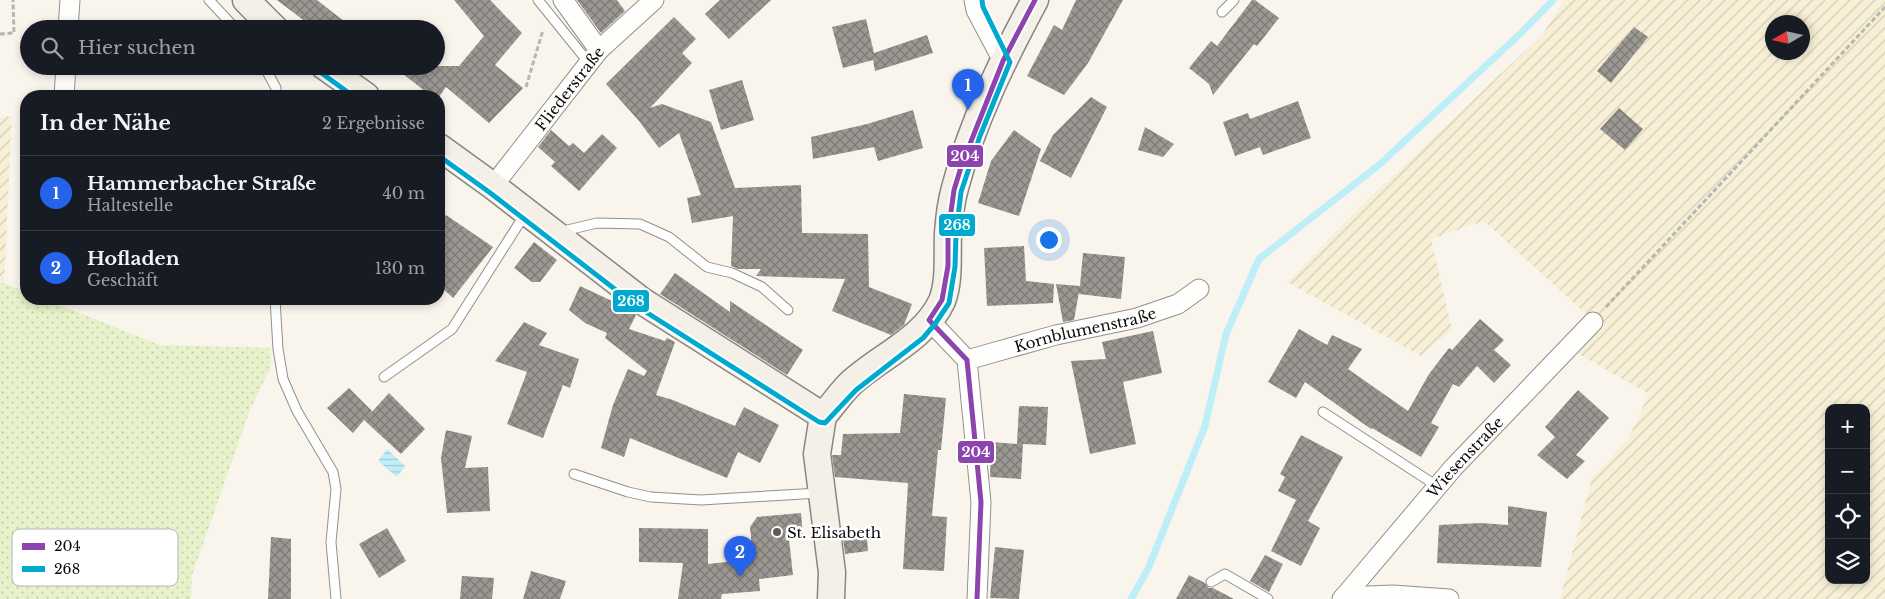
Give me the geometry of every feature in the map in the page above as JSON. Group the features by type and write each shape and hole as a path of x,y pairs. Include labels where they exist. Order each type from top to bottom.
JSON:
{"main road":[{"path":"246,0 266,20"},
{"path":"831,599 832,572 817,454 823,416 851,384 918,333 942,300 948,266 948,233 954,190 980,114 1003,61 1035,0"},
{"path":"337,75 358,90"},
{"path":"445,152 493,186 642,300 823,416"}],"street":[{"path":"69,20 70,0"},
{"path":"563,0 594,57"},
{"name":"Fliederstraße","path":"493,186 594,57 654,0"},
{"path":"974,0 976,10 1003,61"},
{"path":"64,90 65,75"},
{"name":"Kornblumenstraße","path":"968,360 1056,335 1137,318 1178,304 1199,289"},
{"path":"929,320 968,360 981,502 977,599"},
{"name":"Wiesenstraße","path":"1343,598 1437,486 1593,322"},
{"path":"1343,598 1393,595 1449,599"}],"lane":[{"path":"209,0 228,20"},
{"path":"538,0 548,13 594,57"},
{"path":"1222,12 1234,0"},
{"path":"269,75 276,90"},
{"path":"384,377 452,328 526,211"},
{"path":"554,233 597,223 640,224 669,238 707,267 732,273 762,288 788,310"},
{"path":"275,305 282,379 297,412 333,472 336,490 331,542 336,599"},
{"path":"1322,412 1437,486"},
{"path":"574,474 651,498 701,500 822,493"},
{"path":"1211,582 1225,574 1268,599"}],"path":[{"path":"0,34 14,32 13,0"},
{"path":"1593,322 1885,7"},
{"path":"526,87 548,13"}],"shaded area":[{"path":"1564,0 1885,0 1885,599 1560,599 1592,478 1628,439 1649,394 1559,343 1588,316 1484,221 1431,239 1452,329 1421,356 1287,282 1364,203 1543,34"},
{"path":"12,116 4,283 0,283 0,118"}],"green space":[{"path":"0,283 20,290 20,305 59,305 160,345 271,348 271,366 250,410 192,575 191,599 0,599"}],"water":[{"path":"387,449 405,466 397,477 378,461"}],"building":[{"path":"277,0 317,0 343,20 303,20"},
{"path":"454,0 490,0 522,33 495,65 523,88 489,123 446,87 444,90 423,90 404,75 445,75 445,66 459,66 484,36"},
{"path":"577,0 617,0 625,11 601,33"},
{"path":"720,0 771,0 729,39 705,14"},
{"path":"1076,0 1123,0 1088,63 1064,95 1027,76 1054,25 1062,30"},
{"path":"1252,0 1255,0 1279,18 1257,46 1254,44 1213,95 1209,84 1189,68 1211,41 1217,46"},
{"path":"674,17 696,39 682,53 692,63 650,108 662,104 711,122 735,188 801,185 802,233 868,234 869,287 912,304 904,325 891,335 832,311 845,279 756,276 761,269 738,269 731,266 733,216 692,223 687,198 701,195 679,133 659,148 639,121 606,84"},
{"path":"866,19 874,53 927,35 933,53 875,71 873,60 843,68 832,27"},
{"path":"1634,27 1648,37 1611,83 1597,71"},
{"path":"742,80 754,120 721,130 709,90"},
{"path":"1091,97 1107,107 1071,178 1040,161 1053,135"},
{"path":"1298,101 1311,138 1263,155 1260,147 1235,156 1223,122 1248,113 1250,119"},
{"path":"1619,108 1643,129 1625,150 1600,129"},
{"path":"913,110 923,148 878,161 874,147 813,159 811,137 867,124"},
{"path":"1145,127 1174,144 1163,157 1138,150"},
{"path":"551,130 569,146 573,143 584,153 602,134 617,148 579,191 551,166 555,162 538,147"},
{"path":"1014,130 1041,149 1019,216 978,203 991,161"},
{"path":"446,215 493,247 453,298 445,291"},
{"path":"534,242 557,260 540,282 532,282 514,268"},
{"path":"1024,246 1026,281 1054,284 1053,303 987,306 984,248"},
{"path":"1083,253 1125,257 1121,299 1079,294 1079,292 1074,320 1063,322 1056,284 1080,286"},
{"path":"675,273 730,312 730,301 803,350 787,375 660,294"},
{"path":"580,286 625,307 636,315 629,329 665,341 667,338 675,342 656,395 673,400 735,426 744,407 779,425 760,463 738,452 727,478 630,438 624,457 601,448 613,405 628,369 644,376 647,371 605,338 607,333 585,323 569,310"},
{"path":"1480,319 1504,340 1494,350 1511,365 1494,383 1477,366 1459,387 1453,384 1431,423 1439,427 1421,457 1371,429 1305,382 1296,398 1268,382 1299,329 1327,345 1332,335 1362,349 1348,369 1408,411 1429,374 1449,348 1452,350"},
{"path":"524,322 547,333 539,345 579,359 570,388 563,385 543,438 507,424 527,372 495,361"},
{"path":"1153,331 1162,373 1123,382 1136,444 1090,454 1071,361 1106,359 1102,342"},
{"path":"349,388 372,411 370,414 389,393 425,429 401,454 364,420 353,433 327,408"},
{"path":"1578,390 1609,418 1576,455 1585,461 1567,479 1537,455 1555,437 1545,427"},
{"path":"904,394 946,398 941,450 938,450 932,516 947,517 944,571 903,569 908,483 835,477 832,455 841,455 843,434 900,433"},
{"path":"1019,406 1048,407 1046,445 1023,444 1021,479 990,477 991,442 1017,444"},
{"path":"446,430 472,436 465,468 488,467 490,511 447,513 441,458"},
{"path":"1301,435 1343,457 1308,521 1320,528 1301,566 1271,551 1296,500 1278,491 1285,477 1280,474"},
{"path":"1508,506 1547,512 1541,567 1437,563 1439,525 1481,523 1508,525"},
{"path":"801,513 803,537 789,539 793,575 759,579 760,591 722,594 721,599 678,599 683,563 639,562 639,528 708,529 708,564 753,559 750,527 757,517"},
{"path":"387,528 406,561 379,578 359,544"},
{"path":"866,528 868,551 845,554 842,532"},
{"path":"271,537 291,539 291,599 268,599"},
{"path":"995,547 1024,550 1019,599 990,598"},
{"path":"1265,555 1283,564 1269,592 1250,581"},
{"path":"531,571 566,581 560,599 523,599"},
{"path":"1189,575 1205,583 1208,588 1213,588 1234,599 1176,599"},
{"path":"462,576 494,578 492,599 460,599"}],"waterway":[{"path":"1131,599 1148,569 1205,426 1226,334 1259,259 1380,164 1521,33 1553,0"}],"transit line":[{"name":"268","path":"445,160 638,307 819,422 825,423 856,390 923,338 949,303 955,267 956,234 961,192 980,136 1010,62 983,7 982,0"},
{"name":"204","path":"929,320 942,300 948,266 948,233 954,190 962,164 1003,61 1035,0"},
{"name":"268","path":"324,75 345,90"},
{"name":"204","path":"929,320 967,360 981,502 977,599"}],"place":[{"name":"Hammerbacher Straße","path":"968,110"},
{"name":"St. Elisabeth","path":"777,532"},
{"name":"Hofladen","path":"740,577"}]}
